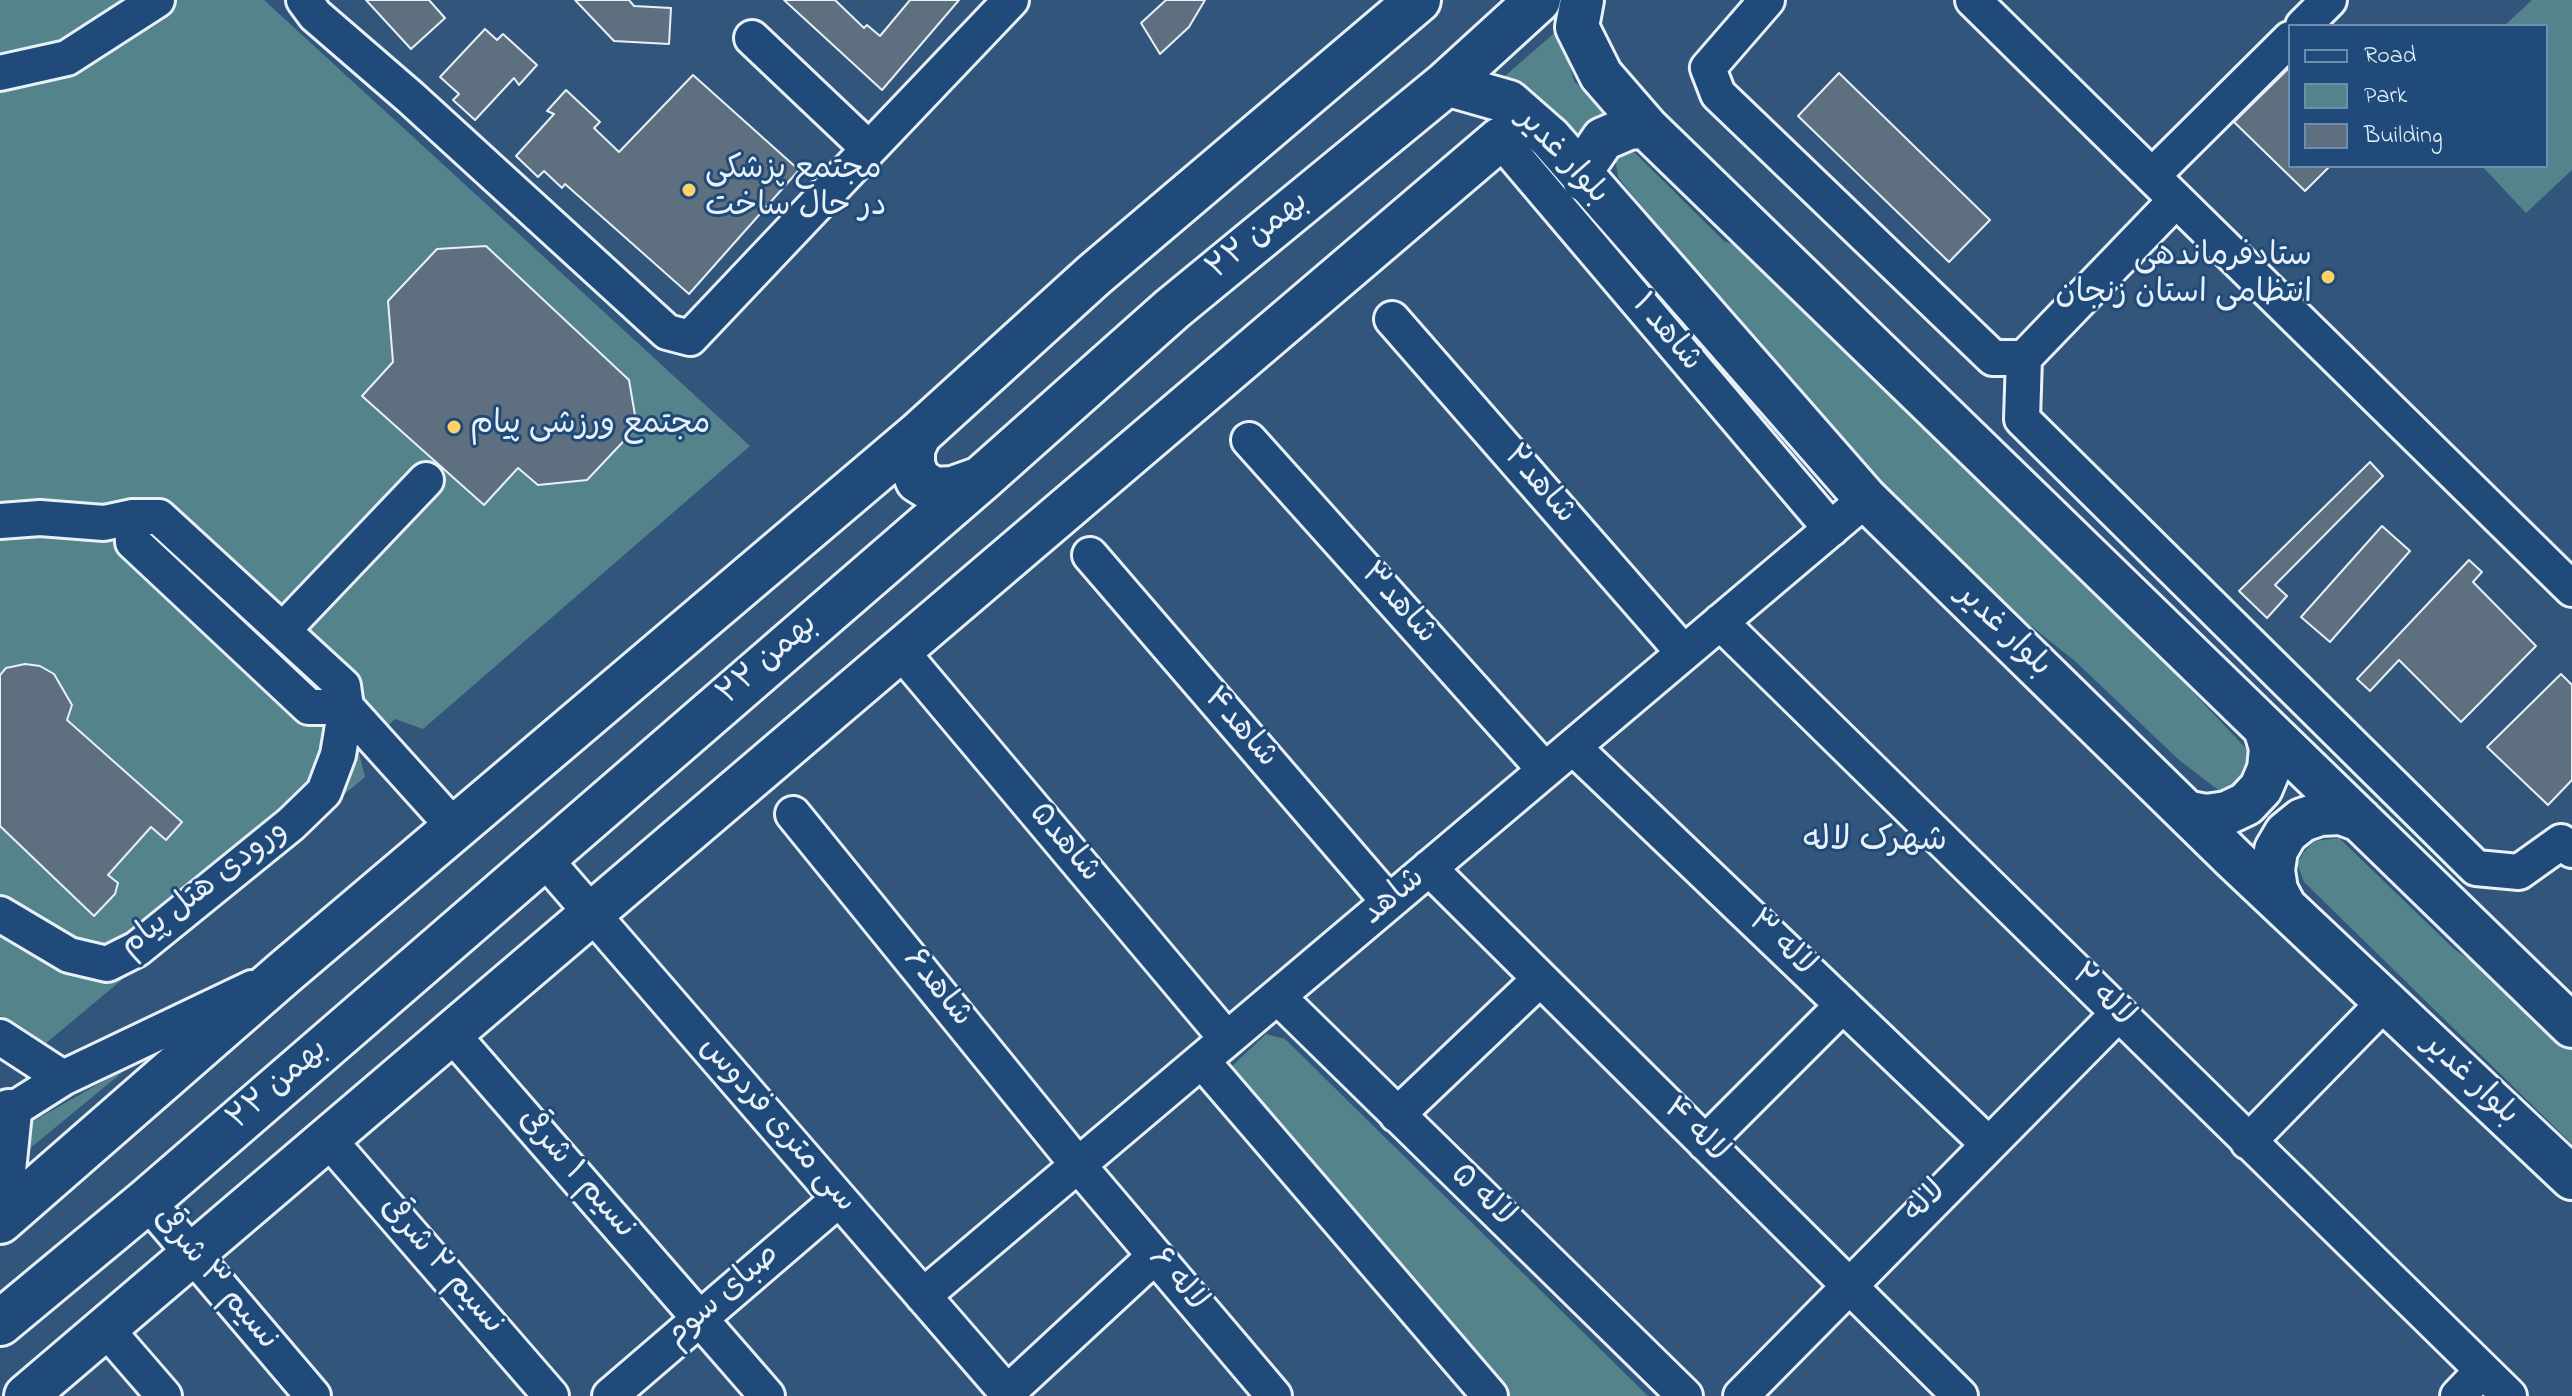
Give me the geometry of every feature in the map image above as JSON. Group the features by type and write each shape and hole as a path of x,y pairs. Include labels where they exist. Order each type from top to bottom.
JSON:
{"highway":[{"path":"0,1221 285,972 919,434 1094,275 1418,0"},
{"name":"۲۲ بهمن","path":"0,1323 147,1201 981,479 1172,309 1446,84 1538,0"},
{"path":"919,434 912,449 912,465 918,480 934,490 953,489 981,479"},
{"path":"0,1200 4,1115"}],"main road":[{"path":"1582,0 1577,27 1601,75 1647,128 2572,1026"},
{"name":"بلوار غدیر","path":"1446,84 1509,102 1550,138 1866,499 2186,812 2572,1178"},
{"path":"1584,180 1586,164 1603,139 1631,127 1647,128"},
{"path":"26,1396 590,911 1500,139"},
{"path":"2186,812 2206,816 2227,813 2246,804 2261,788 2269,769 2271,748 2265,728"},
{"path":"2285,907 2276,890 2273,870 2276,850 2286,833 2302,820 2320,814 2341,813 2360,820"}],"street":[{"path":"0,73 67,58 157,0"},
{"path":"304,0 315,15 411,98 667,332 690,338 1011,0"},
{"path":"1767,0 1708,68 1718,94 1993,358 2024,358"},
{"path":"2305,24 2329,0"},
{"path":"1974,1 2572,589"},
{"path":"752,38 869,149"},
{"path":"2152,176 2288,41"},
{"name":"شاهد ۱","path":"1500,139 1831,529"},
{"path":"2176,200 2024,358 2022,419 2476,868 2519,872 2561,842 2572,850"},
{"name":"شاهد۲","path":"1392,319 1684,653"},
{"name":"شاهد۳","path":"1249,440 1545,770"},
{"path":"283,630 426,480"},
{"name":"شاهد","path":"923,1296 1866,499"},
{"path":"0,521 40,518 104,523 132,517 159,517 343,686 346,707 455,828"},
{"path":"132,517 133,542 309,707 346,707"},
{"name":"شاهد۴","path":"1090,555 1389,902"},
{"name":"لاله ۲","path":"1720,622 2509,1396"},
{"name":"شاهد۵","path":"899,649 1227,1039"},
{"name":"ورودی هتل پیام","path":"0,914 69,955 107,964 137,949 291,824 324,792 338,755 346,707"},
{"name":"لاله ۳","path":"1573,747 1987,1143"},
{"name":"شاهد۶","path":"793,814 1078,1165"},
{"name":"سی متری فردوس","path":"542,856 1008,1394"},
{"name":"لاله ۴","path":"1429,868 1960,1396"},
{"path":"4,1115 63,1078 285,972"},
{"path":"1397,1115 1540,979"},
{"name":"لاله ۵","path":"1278,997 1685,1396"},
{"path":"2248,1142 2385,1002"},
{"path":"1705,1143 1843,1005"},
{"name":"لاله","path":"1741,1396 1847,1284 2118,1014"},
{"name":"نسیم ۱ شرقی","path":"450,1032 767,1396"},
{"path":"0,1037 63,1078"},
{"path":"1202,1061 1490,1396"},
{"name":"نسیم ۲ شرقی","path":"328,1139 551,1396"},
{"name":"لاله ۶","path":"1078,1165 1274,1396"},
{"name":"صبای سوم","path":"610,1396 839,1199"},
{"name":"نسیم ۳ شرقی","path":"147,1201 313,1396"},
{"path":"1008,1394 1155,1256"},
{"path":"106,1329 164,1396"},
{"path":"2458,1396 2482,1371"}],"green space":[{"path":"0,0 264,0 750,446 423,729 395,719 359,753 365,777 45,1044 0,1016"},
{"path":"2532,0 2572,0 2572,170 2526,213 2484,168 2548,168 2548,24 2506,24"},
{"path":"1559,29 1574,81 1616,125 1582,149 1498,82"},
{"path":"1632,150 1724,241 1743,248 1859,366 2073,565 2255,758 2241,794 2221,792 2179,760 2076,662 1909,528 1828,438 1618,177 1615,156"},
{"path":"2339,838 2454,949 2508,986 2572,1048 2572,1144 2304,882 2297,863 2304,852 2314,841"},
{"path":"1266,1034 1285,1039 1648,1396 1506,1396 1230,1068"},
{"path":"130,1066 0,1173 0,1140"}],"building":[{"path":"366,0 429,0 445,18 411,49"},
{"path":"575,0 629,0 634,6 671,8 669,44 614,41"},
{"path":"784,0 835,0 864,28 867,25 880,36 910,0 959,0 882,90"},
{"path":"1166,0 1205,0 1189,27 1160,54 1141,23"},
{"path":"485,29 497,40 503,34 537,65 519,85 514,78 475,120 453,100 459,94 440,77"},
{"path":"2288,69 2288,168 2328,168 2305,191 2234,122"},
{"path":"1839,73 1990,220 1949,262 1798,116"},
{"name":"مجتمع پزشکی در حال ساخت","path":"693,75 799,170 689,294 565,184 562,188 544,171 538,177 516,156 554,114 547,111 566,90 600,122 594,128 619,152"},
{"path":"486,246 629,380 637,427 587,480 538,485 518,468 484,505 362,396 393,362 388,301 437,249"},
{"path":"2370,462 2383,476 2275,585 2287,596 2267,618 2239,591"},
{"path":"2382,526 2410,551 2330,642 2301,617"},
{"path":"2469,560 2482,572 2473,582 2536,646 2461,722 2399,660 2370,691 2357,679"},
{"path":"25,664 40,666 54,674 72,705 67,720 182,822 166,840 151,827 108,875 118,883 115,894 94,916 0,826 0,675 6,668"},
{"path":"2561,674 2572,685 2572,780 2548,805 2487,747"}],"place":[{"name":"مجتمع پزشکی در حال ساخت","path":"689,190"},
{"name":"ستادفرماندهی انتظامی استان زنجان","path":"2328,277"},
{"name":"مجتمع ورزشی پیام","path":"454,427"}],"district":[{"name":"شهرک لاله","path":"1875,843"}]}
